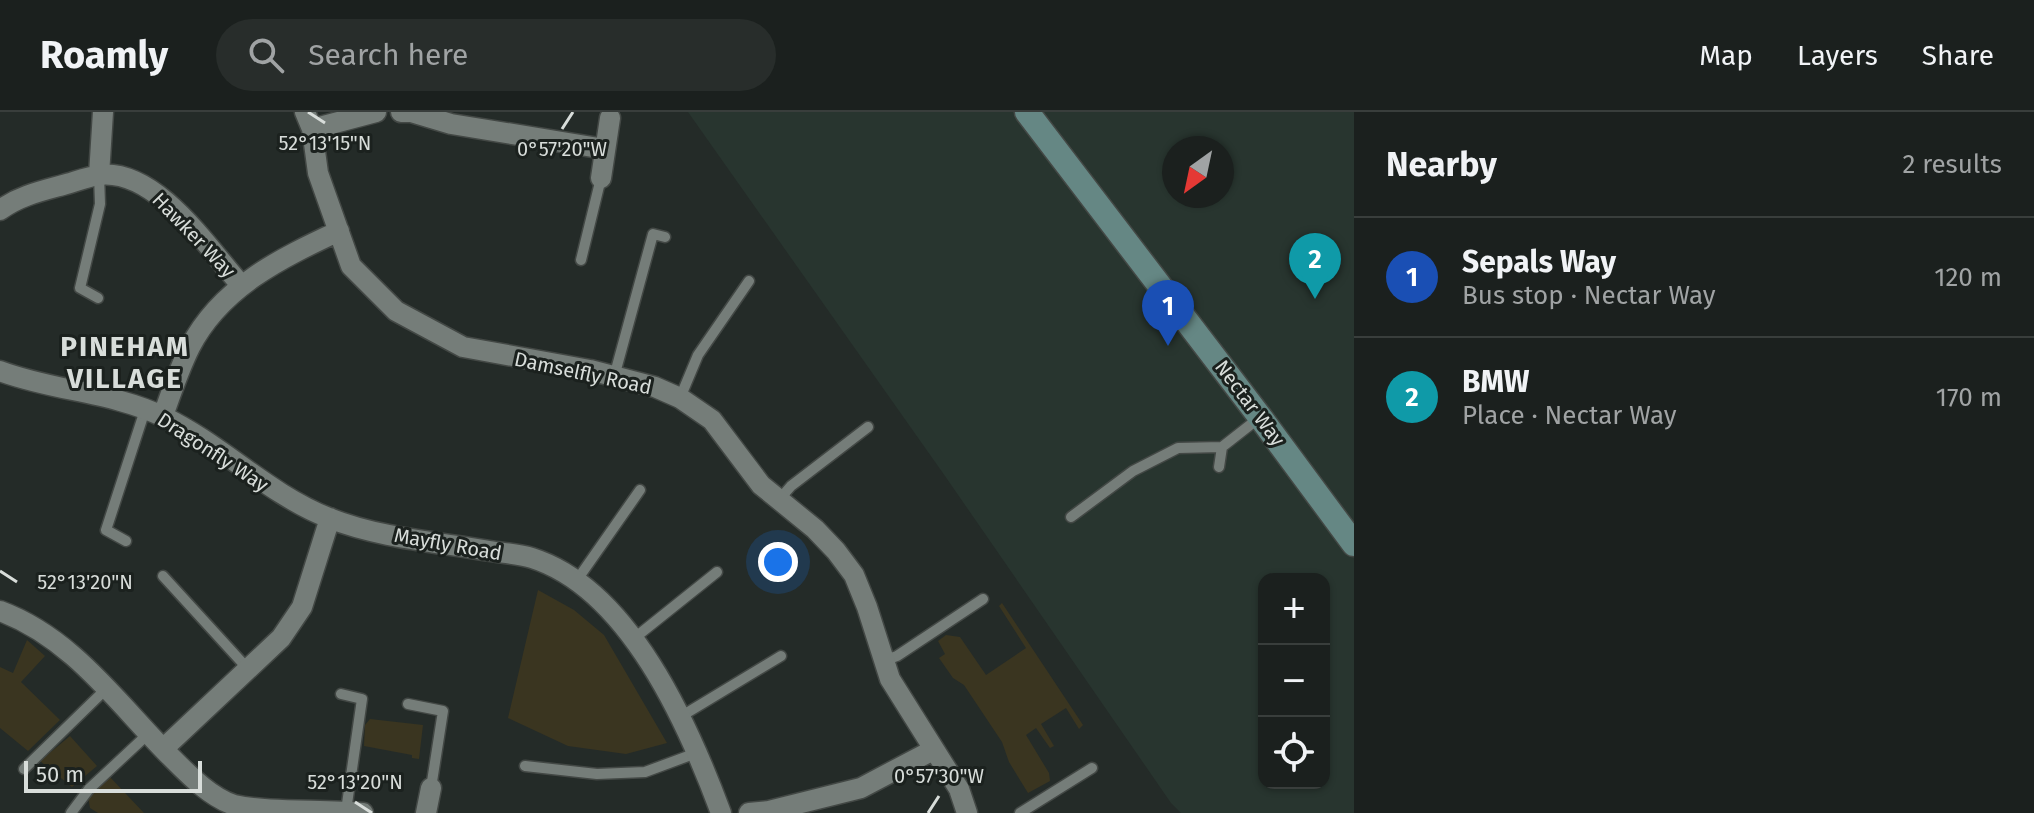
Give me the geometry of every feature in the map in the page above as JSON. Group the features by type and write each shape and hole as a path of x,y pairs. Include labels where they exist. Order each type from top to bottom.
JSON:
{"street":[{"path":"99,175 103,112"},
{"path":"309,120 376,112"},
{"path":"401,112 451,124 605,149"},
{"name":"Nectar Way","path":"1027,112 1354,544"},
{"path":"601,178 610,118"},
{"name":"Damselfly Road","path":"309,120 318,173 351,266 396,311 463,347 655,387 680,398 712,420 761,485 815,529 854,575 890,679 959,789 967,813"},
{"name":"Hawker Way","path":"0,210 22,197 99,175 118,176 146,186 166,201 241,285"},
{"path":"154,413 192,344 212,315 241,285 293,253 339,231"},
{"name":"Dragonfly Way","path":"1,374 154,413 276,492 330,518"},
{"path":"156,741 248,669 281,638 302,607 330,518"},
{"name":"Mayfly Road","path":"330,518 374,531 531,558 577,580 611,609 656,674 699,752 721,813"},
{"path":"0,611 19,618 66,647 192,778 230,809 354,812"},
{"path":"749,813 769,811 861,788 933,750"},
{"path":"426,813 431,788"}],"lane":[{"path":"98,298 80,288 100,204 99,175"},
{"path":"581,260 601,178"},
{"path":"614,377 653,234 665,237"},
{"path":"680,398 698,355 749,281"},
{"path":"126,541 106,530 154,413"},
{"path":"1071,517 1133,471 1178,448 1222,447 1260,417"},
{"path":"778,501 791,486 868,427"},
{"path":"1219,467 1222,447"},
{"path":"577,580 640,490"},
{"path":"632,640 717,572"},
{"path":"163,576 248,669"},
{"path":"883,661 897,656 983,599"},
{"path":"680,717 781,656"},
{"path":"24,769 107,688"},
{"path":"341,694 362,699 354,812"},
{"path":"408,704 443,711 431,788"},
{"path":"71,813 89,789 156,741"},
{"path":"525,766 597,774 645,772 699,752"},
{"path":"1020,813 1092,768"}],"shaded area":[{"path":"688,112 1354,112 1354,813 1181,813 1171,803"},
{"path":"538,590 574,610 604,635 667,743 626,754 568,746 508,718"},
{"path":"1002,603 1083,725 1079,729 1066,708 1041,724 1054,746 1050,748 1036,728 1026,735 1049,773 1050,781 1028,793 1009,762 1002,742 964,685 953,678 939,658 945,654 938,641 946,635 960,637 986,675 1026,648 999,606"},
{"path":"27,640 45,656 21,682 60,720 28,751 0,728 0,667 13,673"},
{"path":"370,719 423,725 419,759 364,746 365,725"},
{"path":"70,736 97,766 72,787 40,761"},
{"path":"109,776 144,813 98,813 90,808 88,797"}],"place":[{"name":"BMW","path":"1315,299"},
{"name":"Sepals Way","path":"1168,346"}],"district":[{"name":"PINEHAM VILLAGE","path":"125,362"}]}
